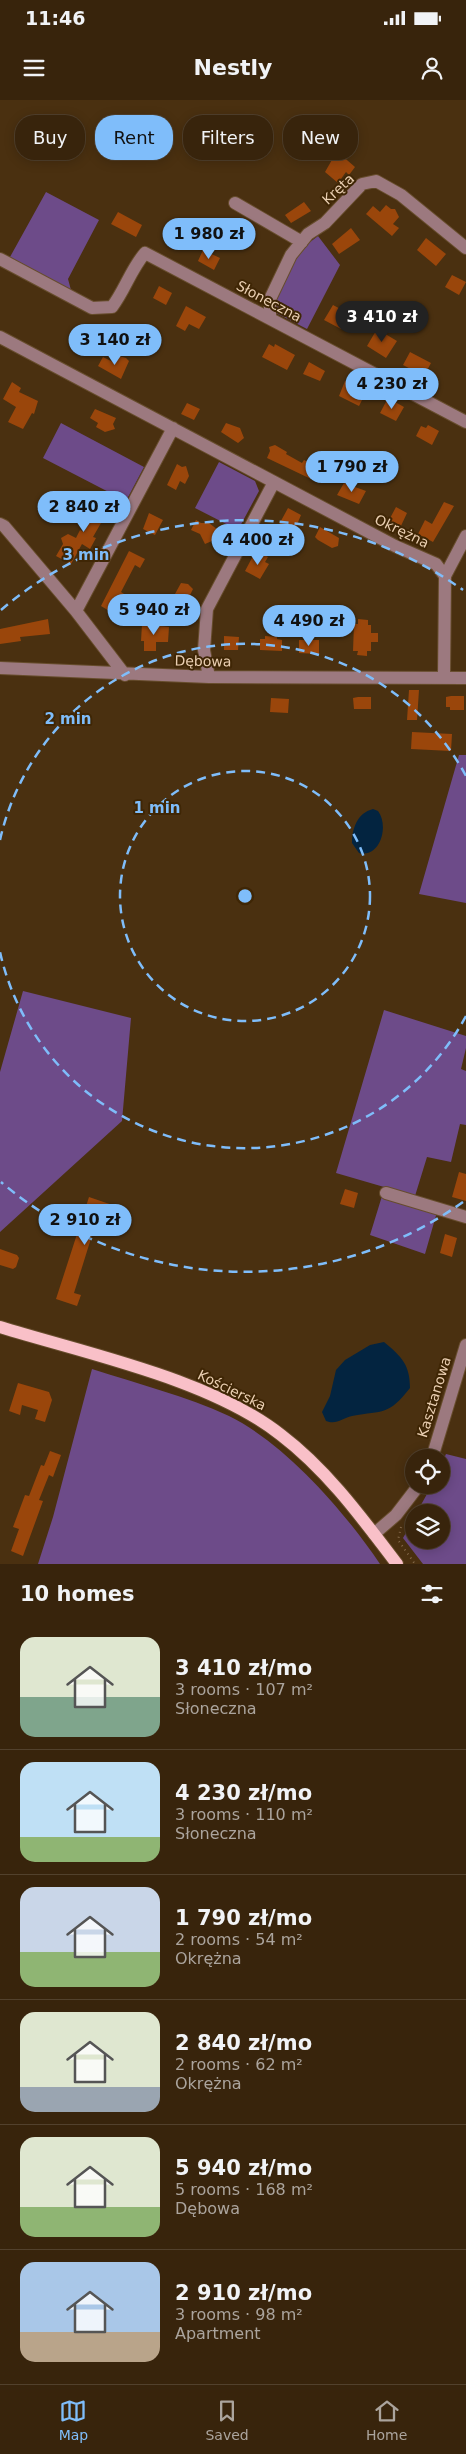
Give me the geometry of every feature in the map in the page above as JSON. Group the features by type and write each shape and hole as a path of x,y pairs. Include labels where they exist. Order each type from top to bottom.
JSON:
{"main road":[{"name":"Kościerska","path":"0,1327 187,1385 241,1409 280,1434 311,1461 343,1495 397,1564"}],"street":[{"name":"Kręta","path":"270,317 270,299 291,255 308,234 325,222 362,184 376,181 401,195 466,248"},
{"path":"235,204 302,242"},
{"name":"Słoneczna","path":"0,260 92,308 112,307 120,297 136,263 145,253 270,317 466,422"},
{"name":"Okrężna","path":"0,337 395,546 436,564 445,576"},
{"path":"76,611 172,428"},
{"path":"209,677 204,650 207,609 274,482"},
{"path":"0,524 4,526 76,611 125,674"},
{"path":"444,677 445,576 466,536"},
{"name":"Dębowa","path":"0,668 209,677 466,678"},
{"path":"386,1193 466,1217"},
{"name":"Kasztanowa","path":"435,1449 466,1345"},
{"path":"374,1534 396,1515 412,1494"}],"path":[{"path":"396,1515 402,1522 398,1540 415,1564"}],"shaded area":[{"path":"46,192 99,220 68,279 71,290 10,257"},
{"path":"318,236 340,265 307,329 276,313 273,303 301,249"},
{"path":"61,423 144,467 126,501 43,458"},
{"path":"219,462 255,481 259,491 238,530 195,508"},
{"path":"459,755 466,755 466,903 419,894"},
{"path":"23,991 131,1018 122,1121 0,1232 0,1072"},
{"path":"384,1010 466,1036 466,1048 461,1069 466,1071 466,1125 460,1124 451,1162 427,1157 415,1196 336,1173"},
{"path":"382,1196 437,1212 425,1254 370,1235"},
{"path":"92,1369 196,1402 229,1416 250,1428 293,1461 313,1481 350,1523 380,1564 38,1564 53,1517"},
{"path":"450,1455 466,1459 466,1564 423,1564 411,1549 450,1549 450,1504 421,1504 427,1494 450,1494"}],"water":[{"path":"373,809 378,811 383,824 381,839 373,851 359,853 352,843 354,827 363,814"},
{"path":"384,1342 396,1352 407,1367 410,1388 403,1397 385,1410 352,1416 336,1422 326,1421 322,1412 330,1396 336,1370 345,1360 370,1345"}],"building":[{"path":"332,160 347,160 355,167 349,175 346,172 338,183 325,172"},
{"path":"304,202 311,211 291,223 285,215"},
{"path":"386,205 391,209 395,209 399,217 393,224 399,228 392,236 366,214 373,206 380,212"},
{"path":"118,212 142,225 136,237 111,224"},
{"path":"351,228 360,240 339,254 332,244"},
{"path":"426,238 446,254 436,266 417,250"},
{"path":"203,250 220,258 214,270 198,261"},
{"path":"452,275 466,282 459,295 445,287"},
{"path":"159,286 172,293 166,305 153,298"},
{"path":"333,305 350,314 341,329 324,320"},
{"path":"186,306 206,317 199,329 189,324 185,331 176,326"},
{"path":"377,329 397,341 386,358 367,346"},
{"path":"269,344 274,347 275,344 295,355 287,370 262,357"},
{"path":"410,352 431,363 424,376 403,365"},
{"path":"119,356 129,361 121,379 98,366 103,357 115,363"},
{"path":"309,362 325,371 320,381 303,374"},
{"path":"345,381 365,394 359,406 339,396"},
{"path":"12,382 21,388 19,392 38,401 34,414 32,413 23,429 8,422 16,407 3,399"},
{"path":"388,398 404,407 396,421 380,413"},
{"path":"187,403 200,409 194,420 181,414"},
{"path":"95,409 116,418 113,424 115,429 105,432 96,427 98,423 90,418"},
{"path":"226,423 240,428 244,438 238,443 221,432"},
{"path":"428,425 439,431 432,445 416,436 421,426 426,428"},
{"path":"275,445 302,463 304,460 318,467 311,479 267,458 270,451 269,447"},
{"path":"177,464 182,467 186,466 189,476 185,484 180,481 176,490 167,485"},
{"path":"344,483 366,491 359,504 337,495"},
{"path":"105,498 113,502 93,537 96,538 90,549 82,544 71,564 56,556 63,544 61,538 68,534 76,538 80,530 84,532 97,501"},
{"path":"444,502 454,506 433,542 418,534 425,520 432,524"},
{"path":"396,507 407,513 400,528 388,522"},
{"path":"288,508 301,515 291,539 283,535 279,542 264,535 269,526 276,530"},
{"path":"149,513 163,520 155,535 143,529"},
{"path":"196,520 201,523 209,523 218,530 212,541 205,544 200,534 191,530"},
{"path":"320,527 339,538 338,546 332,548 315,537"},
{"path":"129,551 145,559 140,568 135,565 121,592 124,594 111,612 101,606"},
{"path":"259,552 268,557 265,562 269,564 260,579 245,571 253,556 256,557"},
{"path":"181,583 188,584 193,589 183,609 175,609 170,603"},
{"path":"48,619 50,634 20,637 21,641 0,644 0,629"},
{"path":"358,619 368,620 368,625 371,625 371,633 378,633 378,642 371,642 371,651 367,651 367,656 357,655 358,651 353,651 354,624 358,624"},
{"path":"142,624 169,627 168,642 156,642 156,651 144,651 144,641 141,641"},
{"path":"224,636 239,637 238,650 224,650"},
{"path":"265,636 277,637 277,639 282,640 282,651 260,650 260,639 265,639"},
{"path":"299,640 319,640 319,654 299,653"},
{"path":"409,690 419,690 417,720 407,720"},
{"path":"464,696 464,710 450,710 450,707 446,707 446,697"},
{"path":"371,697 371,709 354,709 353,698"},
{"path":"271,698 289,699 288,713 270,712"},
{"path":"412,732 452,734 451,751 411,749"},
{"path":"459,1172 466,1174 466,1201 452,1197"},
{"path":"345,1189 358,1193 354,1208 340,1204"},
{"path":"89,1197 127,1210 123,1224 98,1216 74,1293 81,1295 77,1306 56,1299"},
{"path":"445,1234 457,1238 452,1257 440,1253"},
{"path":"0,1249 17,1255 19,1258 16,1267 13,1269 0,1265"},
{"path":"18,1383 49,1392 52,1400 45,1422 35,1419 38,1410 22,1405 20,1415 9,1411"},
{"path":"50,1451 61,1455 53,1477 49,1475 39,1500 43,1501 23,1556 11,1551 19,1529 13,1527 25,1495 29,1496 41,1465 44,1466"}]}
